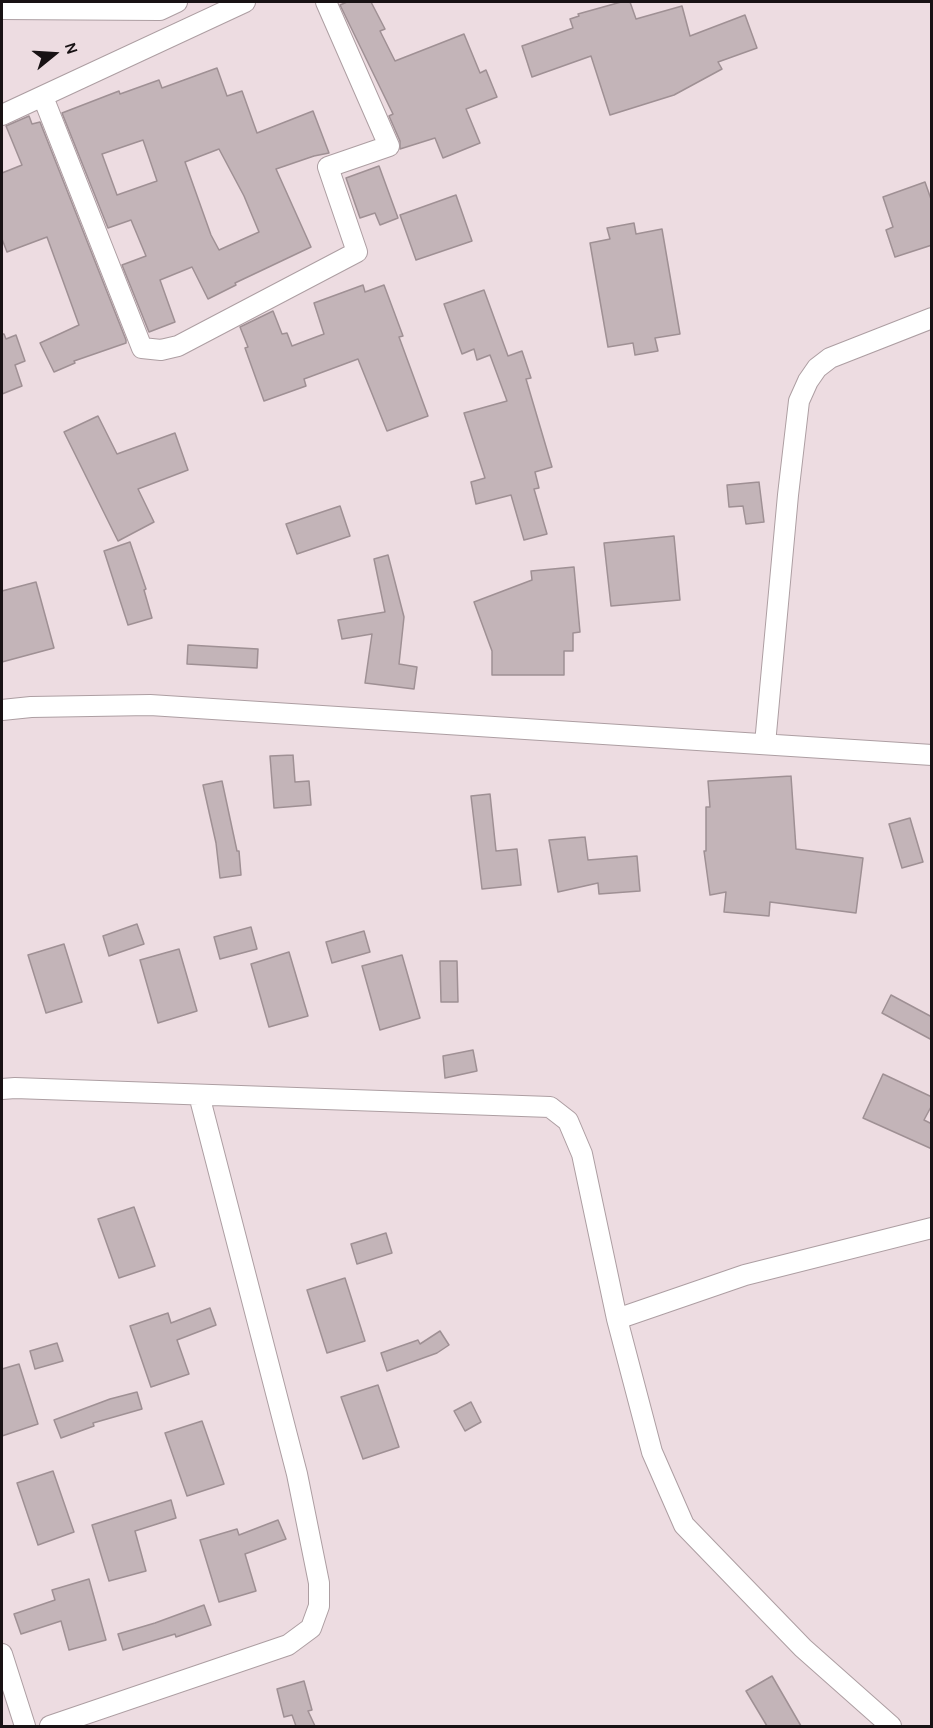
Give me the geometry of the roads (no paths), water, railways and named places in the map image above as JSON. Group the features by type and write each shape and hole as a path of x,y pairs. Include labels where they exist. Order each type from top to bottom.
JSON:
{"street":[{"path":"2,9 160,10 177,2"},
{"path":"2,115 244,2"},
{"path":"43,97 142,348 161,350 178,346 357,252 328,167 389,146 326,2"},
{"path":"765,744 799,401 817,368 830,358 932,318"},
{"path":"2,710 31,707 150,705 932,755"},
{"path":"2,1089 550,1107 568,1121 582,1154 617,1320 652,1452 684,1525 803,1648 891,1726"},
{"path":"50,1726 288,1645 311,1628 319,1606 319,1583 297,1474 199,1095"},
{"path":"617,1320 746,1275 932,1228"},
{"path":"2,1653 25,1726"}]}
